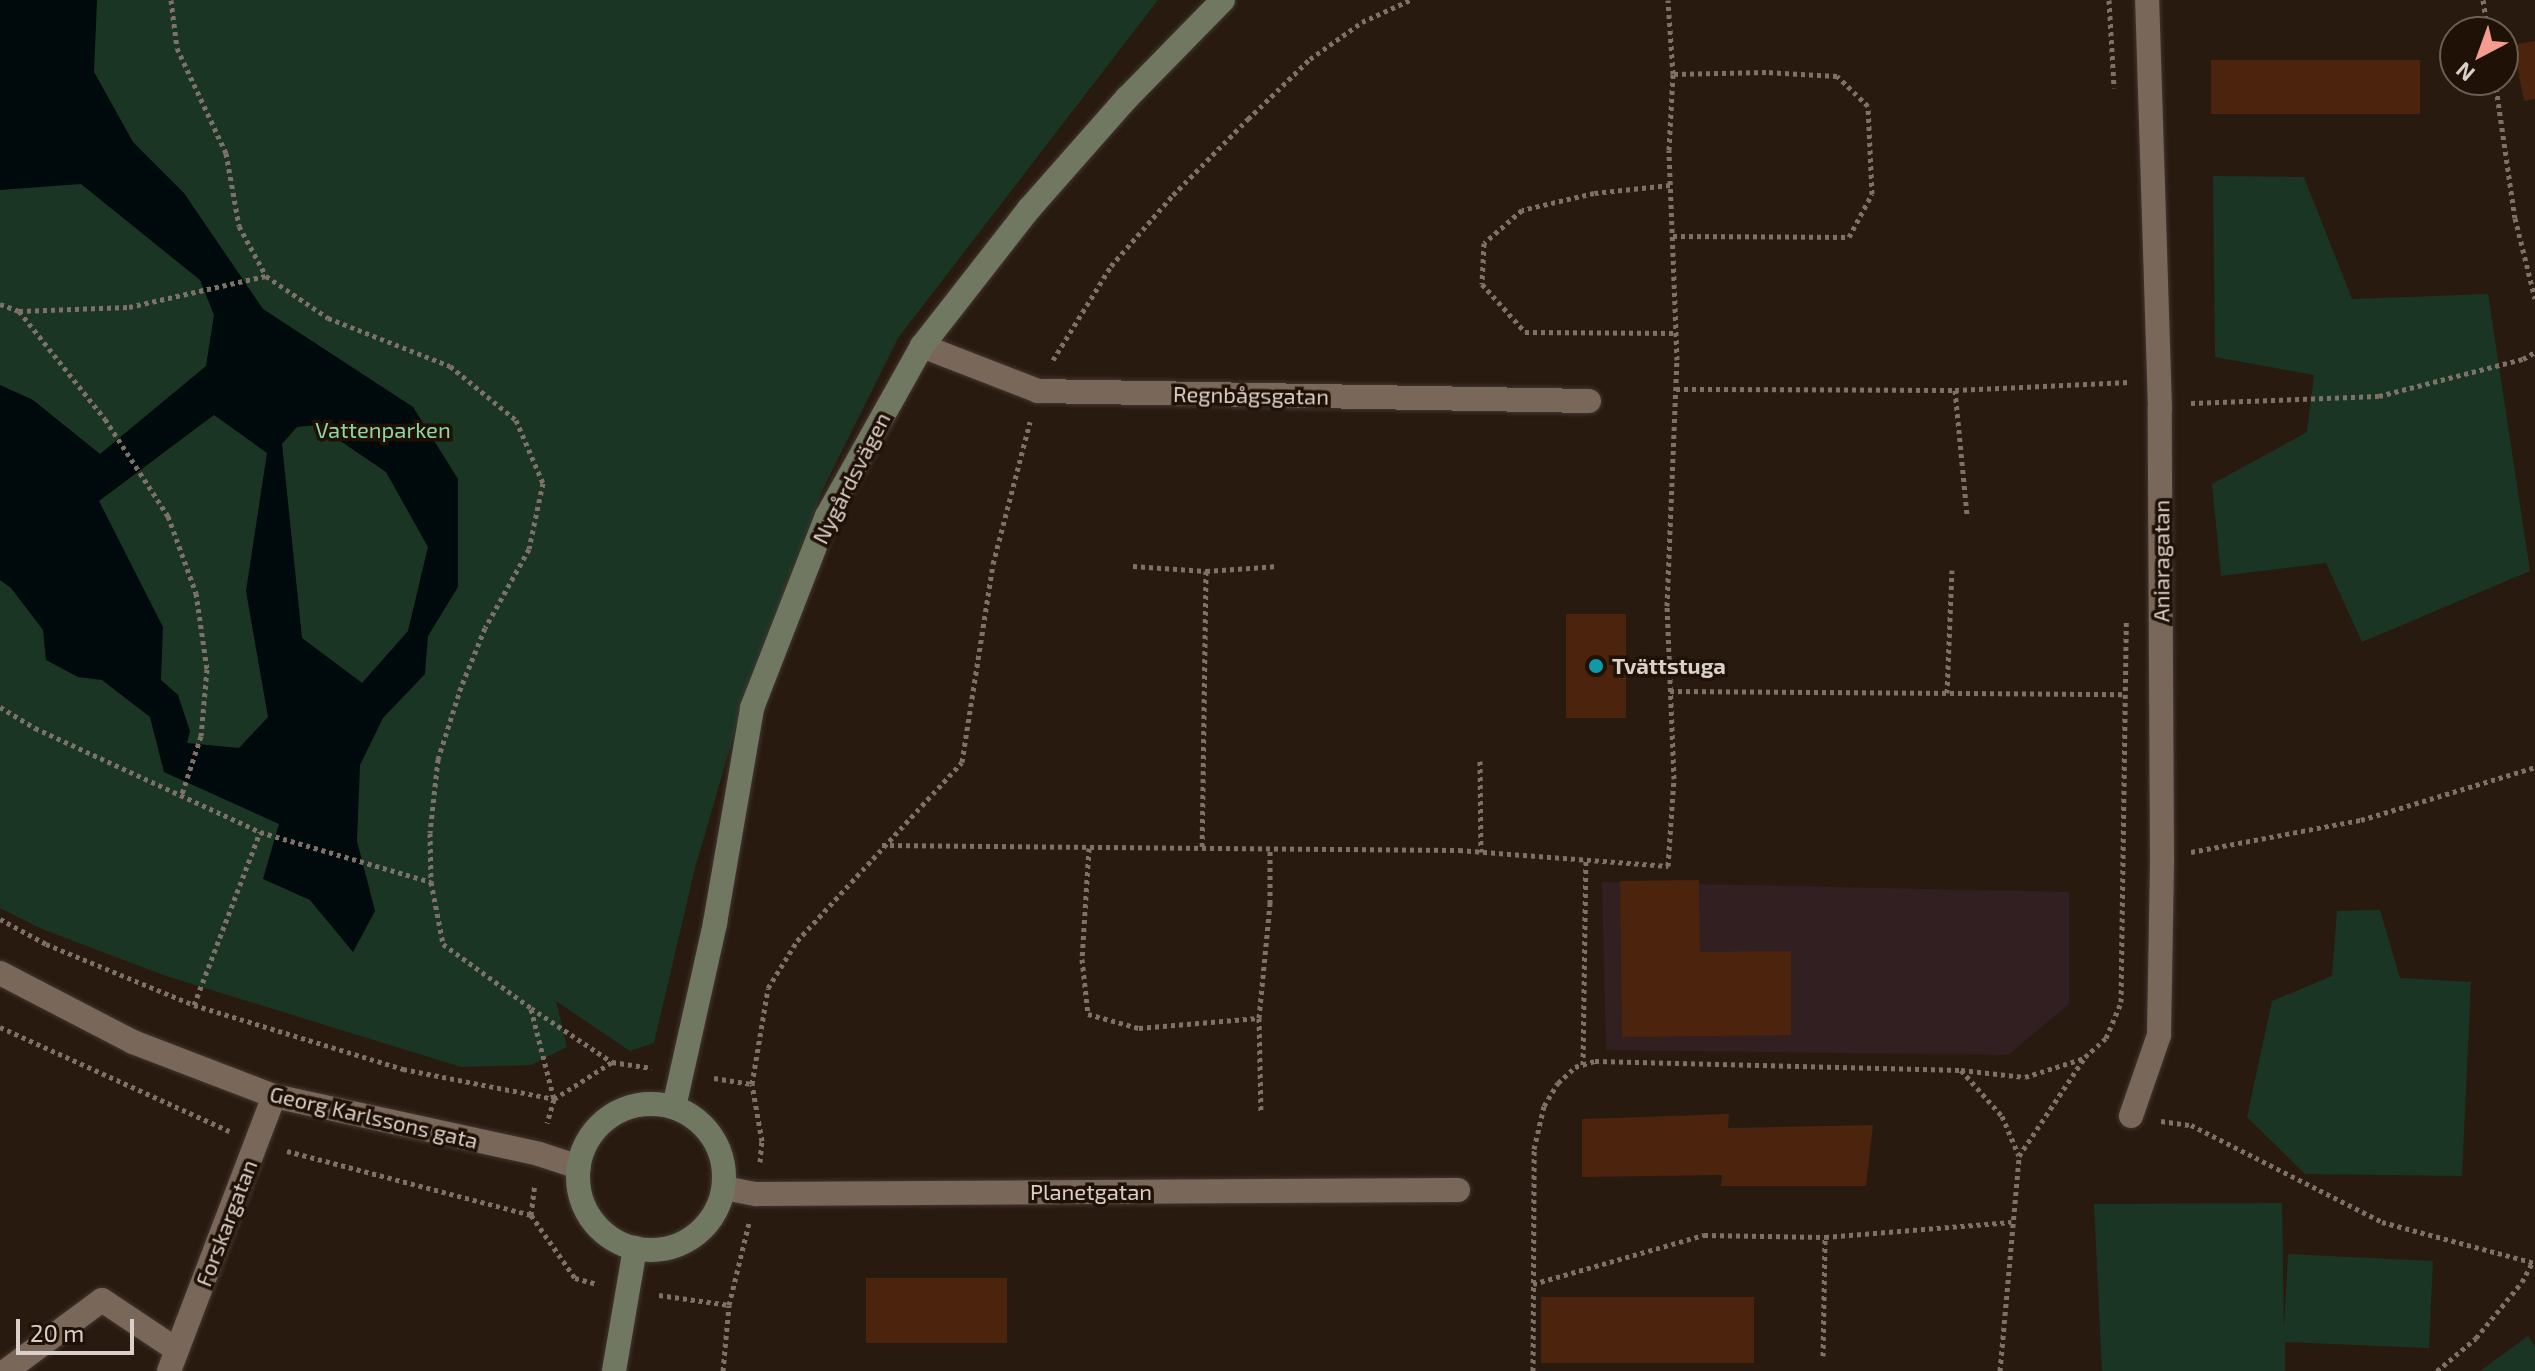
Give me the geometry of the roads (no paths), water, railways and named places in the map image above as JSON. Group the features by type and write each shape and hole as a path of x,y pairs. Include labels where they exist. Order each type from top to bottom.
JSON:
{"street":[{"name":"Nygårdsvägen","path":"674,1107 715,923 752,708 827,516 922,346 1029,209 1127,98 1223,0"},
{"name":"Aniaragatan","path":"2131,1116 2159,1035 2162,857 2160,409 2147,0"},
{"name":"Regnbågsgatan","path":"922,346 1038,391 1589,401"},
{"name":"Georg Karlssons gata","path":"0,973 133,1042 274,1096 539,1154 579,1167"},
{"name":"Forskargatan","path":"6,1371 102,1300 173,1360 274,1096"},
{"path":"653,1103 674,1107 693,1116 708,1130 724,1168 724,1188 716,1211 701,1230 682,1244 658,1250 635,1248 615,1240 598,1227 582,1199 579,1167 585,1146 596,1129 612,1115 632,1106 653,1103"},
{"name":"Planetgatan","path":"724,1188 756,1194 1458,1190"},
{"path":"614,1371 635,1248"}],"place":[{"name":"Tvättstuga","path":"1596,666"}],"park label":[{"name":"Vattenparken","path":"383,430"}]}
